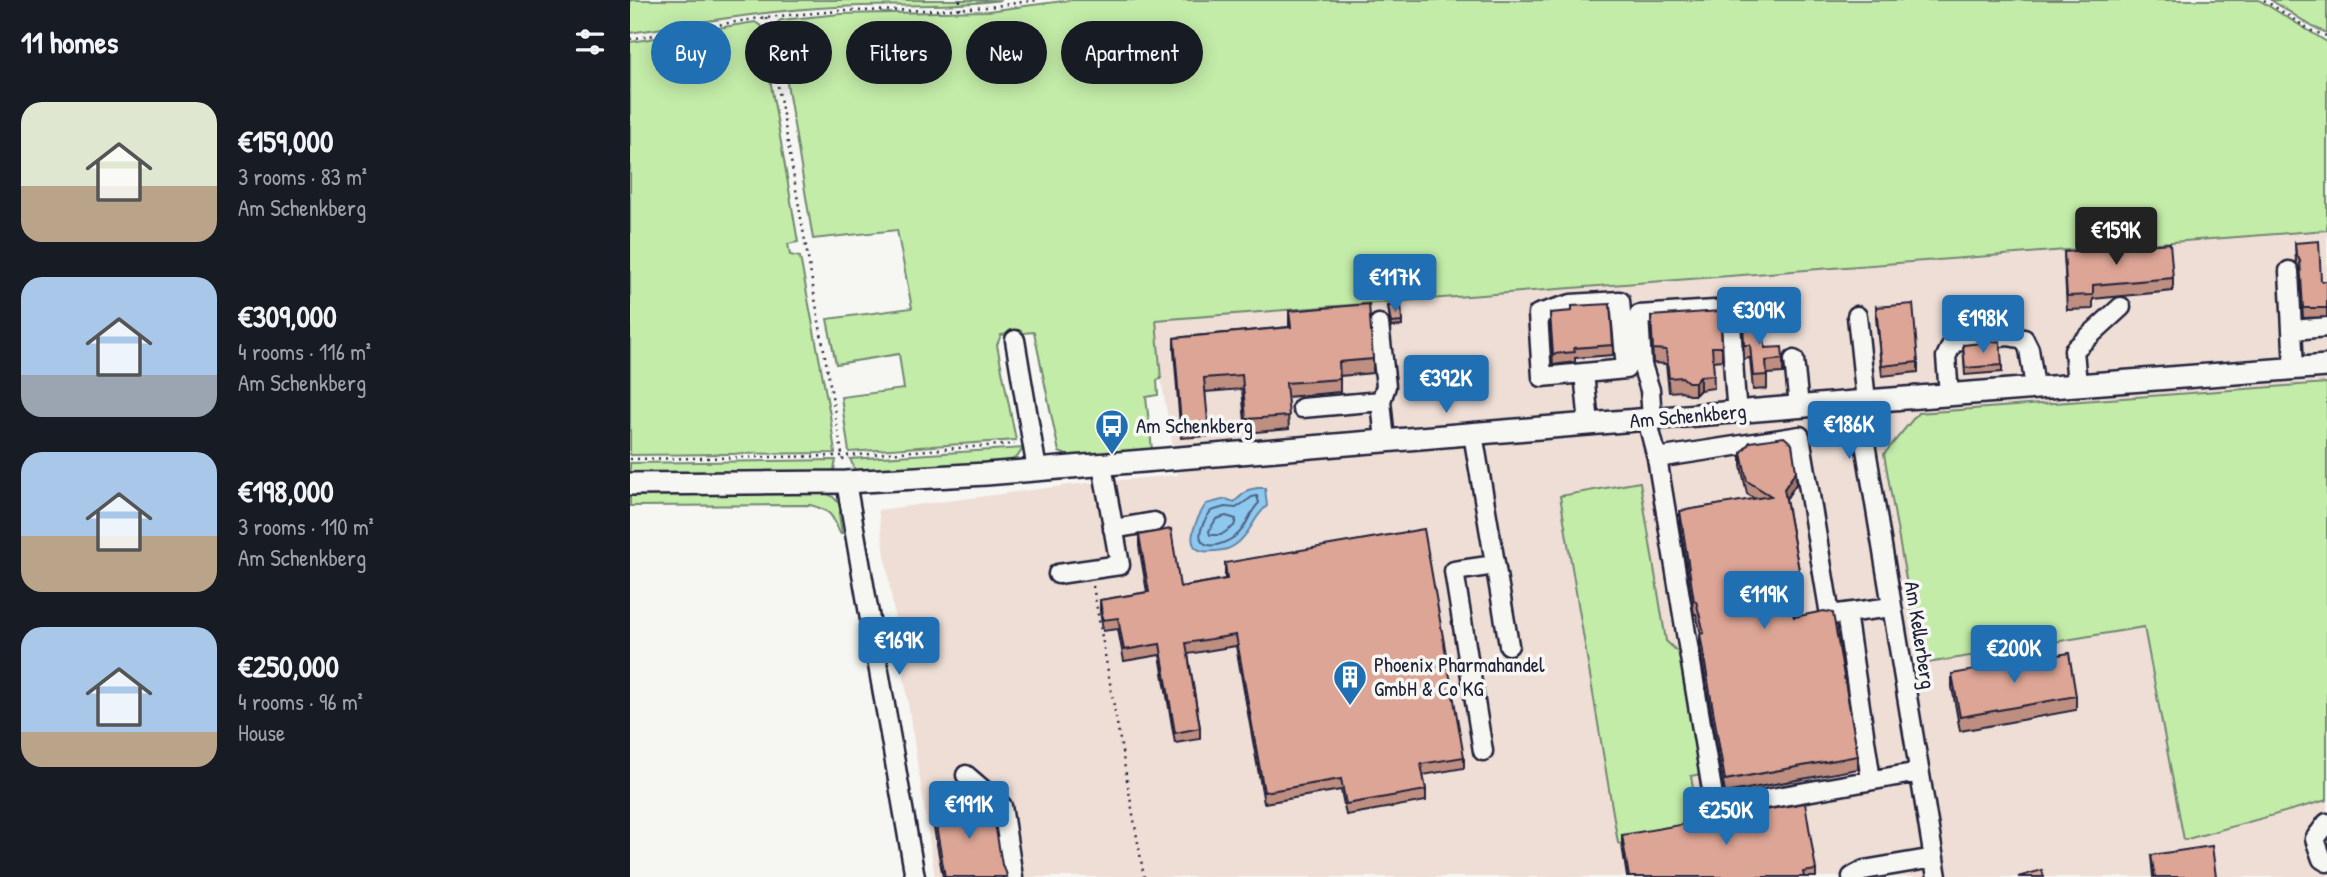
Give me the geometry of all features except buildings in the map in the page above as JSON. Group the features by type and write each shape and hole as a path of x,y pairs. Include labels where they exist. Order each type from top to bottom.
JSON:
{"main road":[{"name":"Am Schenkberg","path":"630,484 846,482 1037,470 1799,406 2327,366"}],"street":[{"path":"2289,271 2294,369"},
{"path":"1620,301 1626,369 1584,373 1542,376 1538,314 1571,304 1620,301"},
{"path":"2077,384 2074,350 2121,307"},
{"path":"1737,411 1730,309 1639,315 1643,365 1650,390 1650,419 1716,808 1919,772"},
{"name":"Am Kellerberg","path":"1857,316 1862,401 1892,607 1937,877"},
{"path":"1379,324 1386,386 1381,401 1385,441"},
{"path":"2294,330 2327,327"},
{"path":"1948,394 1946,357 1953,342 2008,336 2024,339 2029,349 2035,387"},
{"path":"1015,340 1037,470"},
{"path":"1794,360 1799,406"},
{"path":"1584,373 1589,424"},
{"path":"1302,408 1381,401"},
{"path":"1473,434 1509,645"},
{"path":"1657,458 1800,436 1830,615 1892,607"},
{"path":"1058,574 1119,565 1102,465"},
{"path":"846,482 915,877"},
{"path":"1113,529 1154,522"},
{"path":"1483,751 1454,571 1495,565"},
{"path":"1846,613 1871,780"},
{"path":"966,775 1002,806 1013,877"},
{"path":"2327,823 2315,839 2322,859 2327,862"},
{"path":"1852,877 1864,870 1934,858"}],"path":[{"path":"960,0 960,9"},
{"path":"630,39 766,17 839,10 960,9 1038,0"},
{"path":"2264,0 2312,31 2327,36"},
{"path":"766,17 846,482"},
{"path":"630,459 843,456 1032,443"},
{"path":"1090,569 1144,877"}],"shaded area":[{"path":"2327,230 2327,877 935,877 878,510 1085,483 1178,475 1161,379 1155,320"}],"green space":[{"path":"630,0 1001,0 810,9 707,21 651,21 651,30 630,33"},
{"path":"1071,0 2259,0 2327,42 2327,230 1156,320 1161,379 1157,380 1158,395 1146,397 1152,449 1069,456 1059,452 1034,332 1001,335 997,345 1016,440 849,452 841,397 904,389 899,354 836,364 827,319 912,308 897,230 813,239 787,84 832,84 832,21 780,21 840,14 988,11"},
{"path":"2271,0 2327,0 2327,33 2313,27"},
{"path":"745,24 745,84 771,84 798,242 788,244 790,255 800,257 835,453 630,455 630,42 651,39 651,84 731,84 731,26"},
{"path":"2327,383 2327,800 2184,840 2144,627 1921,664 1884,454 1918,413"},
{"path":"1023,448 1018,456 1004,465 864,473 855,470 850,459"},
{"path":"836,460 834,470 828,474 630,475 630,463"},
{"path":"1640,482 1666,641 1680,654 1701,774 1691,776 1700,832 1622,845 1618,843 1560,496"},
{"path":"816,492 832,496 842,509 839,514 842,533 830,514 810,505 630,506 630,493"}],"water":[{"path":"1265,488 1267,506 1240,541 1223,550 1204,551 1196,548 1192,536 1206,504 1226,499 1234,502 1248,490"}],"place":[{"name":"Am Schenkberg","path":"1112,456"},
{"name":"Phoenix Pharmahandel GmbH & Co KG","path":"1350,707"}]}
